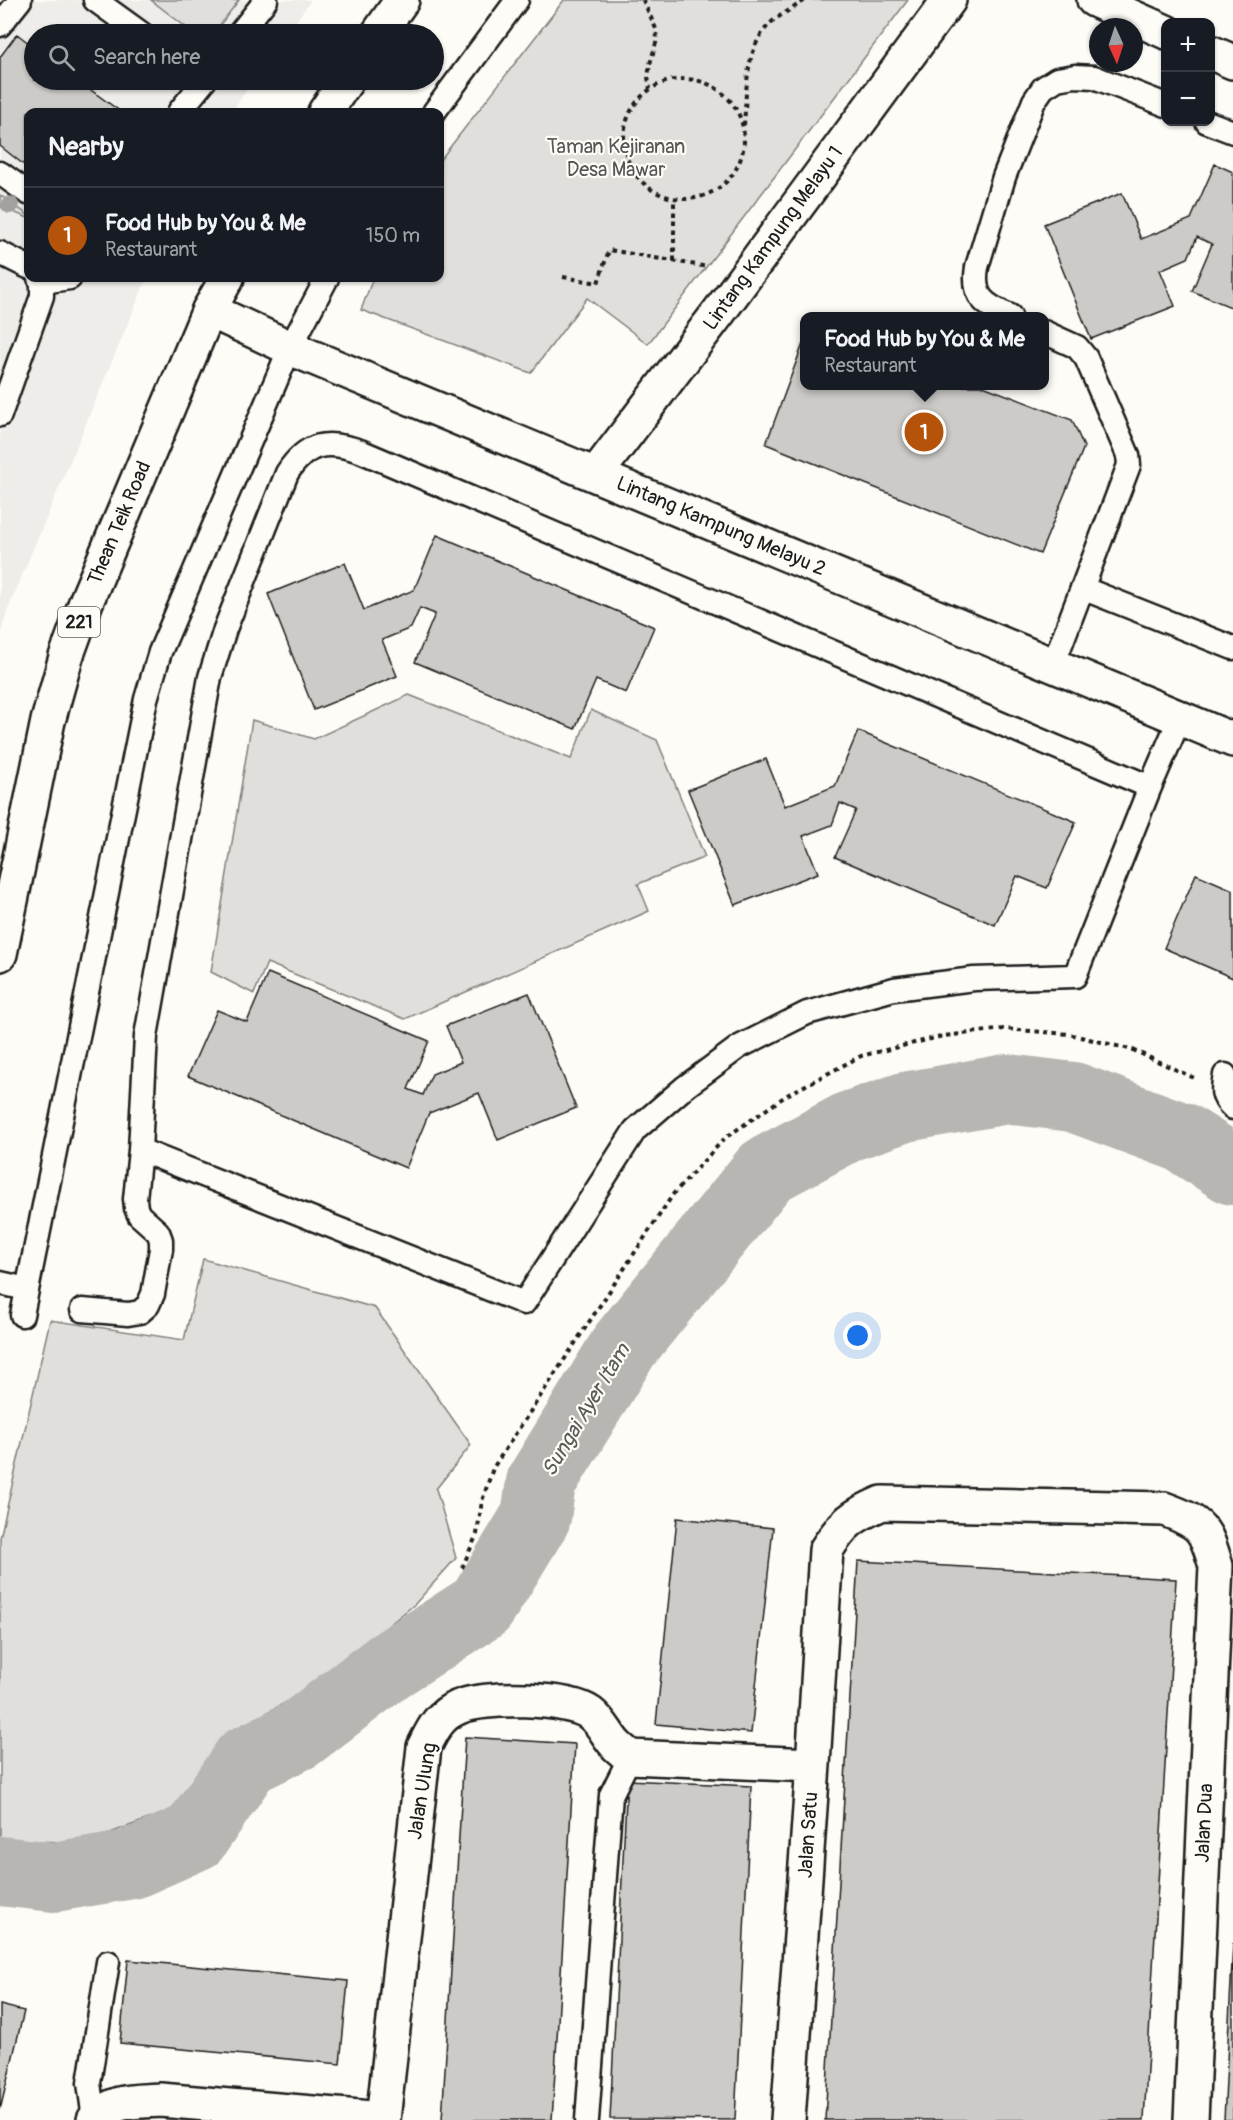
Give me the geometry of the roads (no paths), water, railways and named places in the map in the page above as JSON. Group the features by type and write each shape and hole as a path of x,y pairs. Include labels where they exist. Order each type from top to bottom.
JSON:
{"street":[{"path":"385,24 402,0"},
{"name":"Lintang Kampung Melayu 1","path":"596,474 949,0"},
{"path":"1094,0 1161,30"},
{"path":"1215,54 1233,62"},
{"path":"328,108 340,90"},
{"name":"Thean Teik Road","path":"0,952 48,721 66,657 86,602 209,310 225,282"},
{"name":"Lintang Kampung Melayu 2","path":"209,310 290,348 1233,740"},
{"name":"Jalan Dua","path":"826,1550 836,1534 856,1514 882,1503 1164,1509 1184,1516 1202,1529 1210,1544 1216,1566 1191,2120"},
{"name":"Jalan Satu","path":"788,2120 826,1550"},
{"name":"Jalan Ulung","path":"383,2119 424,1747 435,1723 458,1707 485,1700 554,1702 588,1712 606,1728 616,1744 630,1757"},
{"path":"630,1757 813,1764"},
{"path":"94,2120 110,2106 160,2100 383,2119"}],"lane":[{"path":"0,25 20,0"},
{"path":"95,0 128,24"},
{"path":"247,24 266,0"},
{"path":"437,108 517,0"},
{"path":"1002,312 984,303 977,292 976,267 1004,177 1034,101 1042,88 1057,79 1075,76 1094,77 1161,103"},
{"path":"182,108 196,90"},
{"path":"1215,125 1233,132"},
{"path":"0,173 24,191"},
{"path":"0,253 24,268"},
{"path":"0,415 42,296 38,282"},
{"path":"22,1316 147,699 160,652 290,348 325,282"},
{"path":"1049,334 1077,346 1086,358 1128,455 1129,465 1053,665"},
{"path":"82,1310 128,1314 140,1312 148,1305 153,1294 161,1240 158,1232 139,1215 135,1208 146,1035 210,677 225,629 287,473 297,458 311,448 329,444 360,452 1150,787"},
{"path":"1082,588 1233,648"},
{"path":"140,1150 524,1303 635,1130 685,1087 739,1047 807,1013 894,989 974,978 1076,976 1150,787 1180,718"},
{"path":"0,1283 27,1289"},
{"path":"587,2120 610,1795 630,1757"},
{"path":"94,2120 89,2083 108,1962"}],"waterway":[{"name":"Sungai Ayer Itam","path":"0,1871 54,1877 132,1864 195,1836 246,1761 299,1735 389,1666 482,1606 536,1517 541,1482 625,1345 766,1171 850,1126 905,1107 1007,1089 1073,1097 1181,1137 1233,1170"}],"place":[{"name":"Food Hub by You & Me","path":"924,432"}],"park label":[{"name":"Taman Kejiranan Desa Mawar","path":"616,158"}]}
